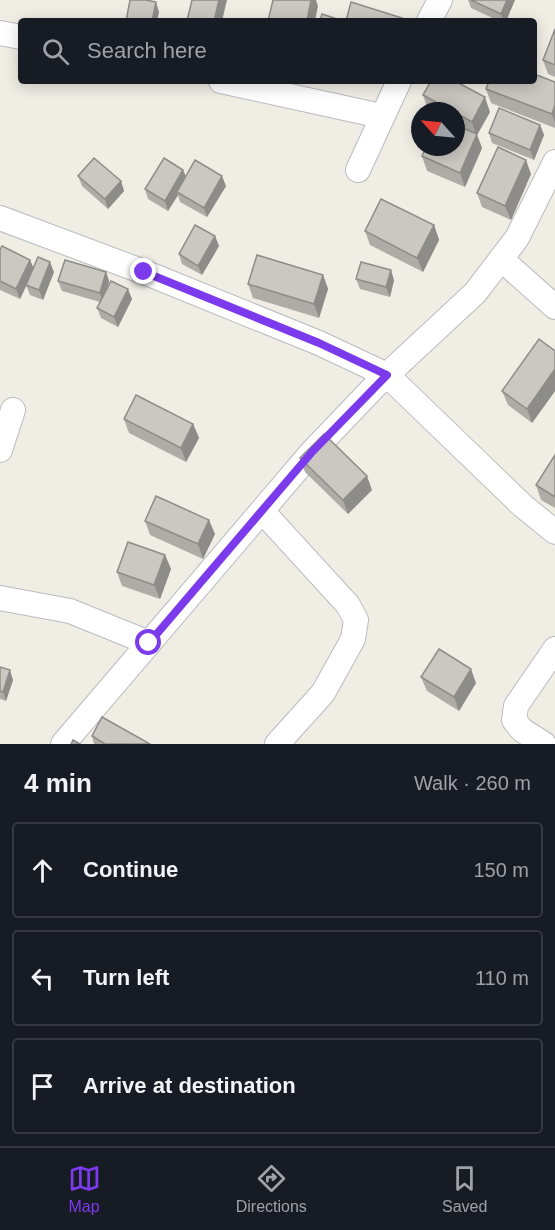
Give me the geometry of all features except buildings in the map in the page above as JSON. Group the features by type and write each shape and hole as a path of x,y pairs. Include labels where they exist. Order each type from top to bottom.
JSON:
{"street":[{"path":"431,18 440,0"},
{"path":"0,33 18,36"},
{"path":"234,84 381,116"},
{"path":"358,170 397,84"},
{"path":"63,744 312,452 387,375 475,293 517,238 555,162"},
{"path":"0,218 144,272 319,343 387,375 523,506 555,532"},
{"path":"501,260 555,307"},
{"path":"0,450 13,410"},
{"path":"262,511 348,605 356,620 353,639 323,693 277,744"},
{"path":"0,598 70,611 149,643"},
{"path":"544,744 522,730 513,720 516,706 555,649"}],"route":[{"path":"144,272 319,343 387,375 312,452 149,643"}]}
